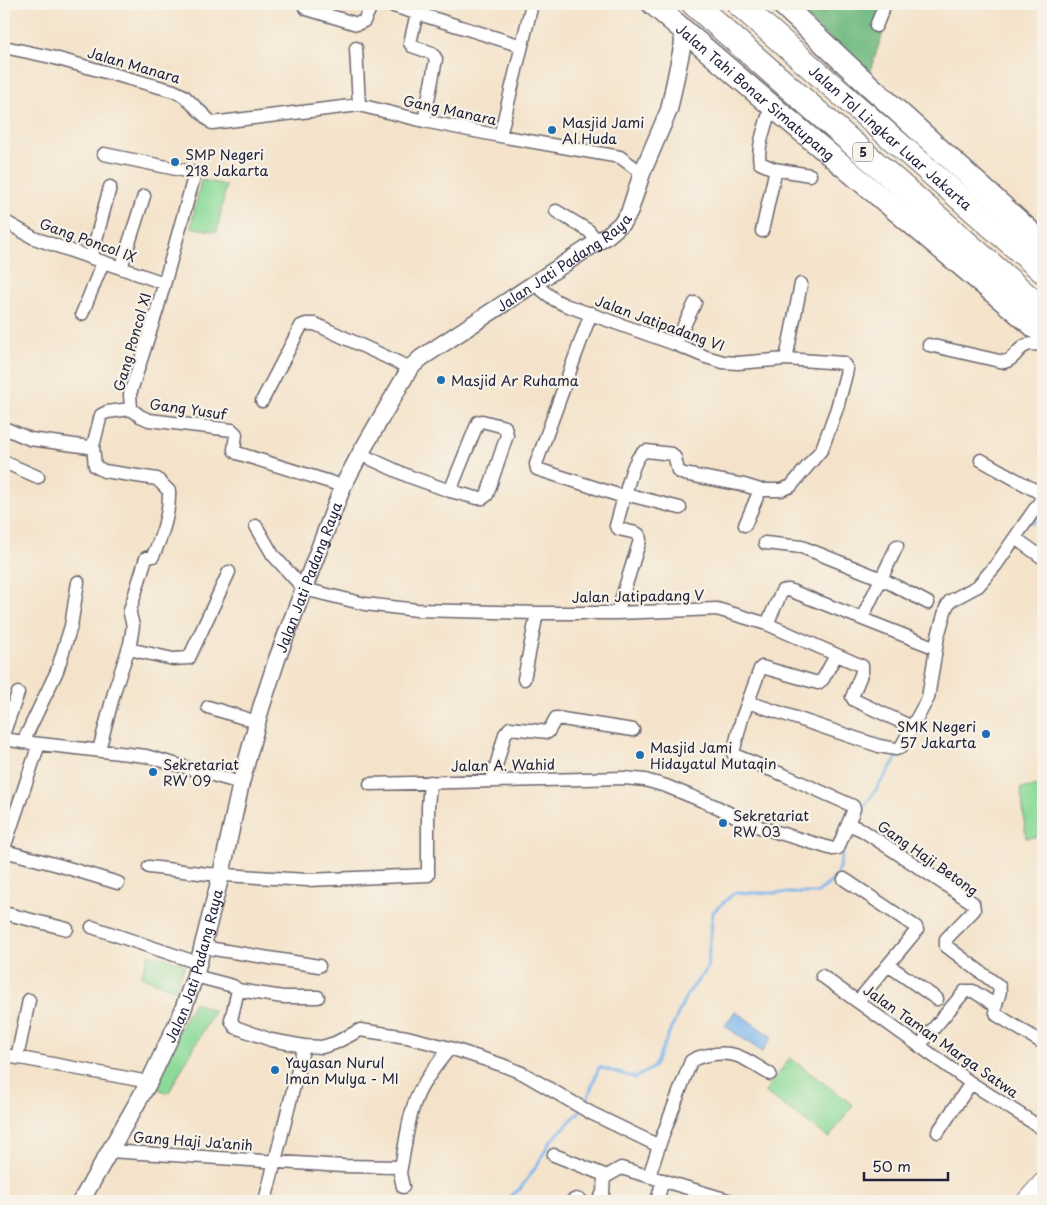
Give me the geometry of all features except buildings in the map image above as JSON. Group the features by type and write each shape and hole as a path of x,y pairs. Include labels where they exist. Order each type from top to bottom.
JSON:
{"highway":[{"name":"Jalan Tahi Bonar Simatupang","path":"654,4 1043,334"},
{"name":"5","path":"694,4 1043,310"},
{"name":"Jalan Tol Lingkar Luar Jakarta","path":"739,4 1043,271"},
{"path":"782,4 1043,243"}],"main road":[{"path":"1027,1201 1043,1183"}],"street":[{"path":"302,4 306,9 357,24 364,20 372,4"},
{"path":"387,4 522,46"},
{"path":"500,136 532,4"},
{"path":"876,26 885,4"},
{"path":"418,13 410,43 412,46 432,53 436,59 424,121"},
{"name":"Jalan Jati Padang Raya","path":"80,1201 149,1082 175,1030 203,946 222,875 241,782 257,722 277,659 343,486 410,368 421,358 598,242 624,220 633,204 642,173 669,110 683,43 682,29"},
{"path":"680,57 689,47 700,44"},
{"name":"Jalan Manara","path":"4,48 51,57 174,91 184,96 210,122 246,120"},
{"path":"356,48 359,105"},
{"name":"Gang Manara","path":"246,120 359,105 424,121 620,157 642,173"},
{"path":"772,106 768,114 759,160 762,165 774,169 810,175"},
{"name":"Gang Poncol XI","path":"104,154 191,172 194,175 187,207 131,404"},
{"path":"762,231 774,169"},
{"path":"82,314 97,260 110,187"},
{"path":"121,268 144,196"},
{"path":"556,211 589,231 598,242"},
{"name":"Gang Poncol IX","path":"4,221 34,238 164,283"},
{"name":"Jalan Jatipadang VI","path":"534,284 555,300 675,344 706,358 738,363 786,359 844,363 847,369 846,374 837,408 822,448 791,486 781,490 760,490"},
{"path":"786,359 801,284"},
{"path":"675,344 694,304"},
{"path":"591,314 536,464 537,469 624,496 680,508"},
{"path":"262,401 303,324 315,324 410,368"},
{"path":"929,345 1004,362 1011,360 1019,349 1028,344 1043,345"},
{"name":"Gang Yusuf","path":"93,446 101,415 131,404 140,416 149,420 232,430 236,434 234,450 237,454 343,486"},
{"path":"360,454 408,476 450,490 477,498 483,498 487,495 507,436 505,427 482,421 478,422 450,490"},
{"path":"4,428 30,439 93,446 95,466 104,471 157,479 168,491 169,499 159,543 153,556 146,558 130,610 133,632 115,689 99,750"},
{"path":"617,613 640,540 639,535 636,533 618,529 616,526 624,496 638,456 642,451 672,454 676,458 678,471 684,474 744,485 760,490 745,524"},
{"path":"748,702 879,746 896,749 901,747 928,698 936,648 946,608 950,601 978,586 1018,540 1041,500 1040,493 981,460"},
{"path":"4,462 38,477"},
{"path":"256,526 273,555 304,590"},
{"path":"1018,540 1043,558"},
{"path":"765,543 802,547 882,579 928,603"},
{"path":"862,618 897,546"},
{"path":"129,649 174,659 189,658 229,572"},
{"path":"23,742 57,671 71,626 78,582"},
{"name":"Jalan Jatipadang V","path":"304,590 365,604 417,610 617,613 717,609 767,624 862,666 863,668 852,697 854,700 912,727"},
{"path":"767,624 782,591 786,590 936,648"},
{"path":"524,679 537,613"},
{"path":"836,655 823,680 818,683 762,667 742,718 733,753 850,804 854,809 849,824"},
{"path":"4,732 18,693"},
{"path":"208,707 257,722"},
{"path":"492,781 505,734 510,728 548,732 556,718 633,730"},
{"path":"4,738 154,758 241,782"},
{"path":"39,744 4,850 118,883"},
{"name":"Jalan A. Wahid","path":"370,784 624,778 645,780 688,794 753,825 833,849 839,846 849,824"},
{"path":"149,867 222,875 307,880 428,875 430,782"},
{"name":"Gang Haji Betong","path":"849,824 862,830 973,904 974,910 946,939 945,943 999,986 1000,993 995,1005"},
{"path":"844,879 917,929 917,932 858,1001"},
{"path":"4,913 67,929"},
{"path":"92,927 196,969 238,990 283,997 318,997"},
{"path":"203,946 319,966"},
{"path":"888,965 938,999"},
{"name":"Jalan Taman Marga Satwa","path":"822,976 971,1084 1043,1129"},
{"path":"238,990 231,1020 232,1025 235,1027 271,1040 304,1046 322,1047 334,1044 357,1030 407,1037 450,1048 524,1074 591,1113 658,1146"},
{"path":"919,1046 965,991 973,991 995,1005 995,1011 998,1015 1043,1043"},
{"path":"17,1058 29,1000"},
{"path":"265,1201 304,1046"},
{"path":"403,1187 400,1173 412,1112 418,1093 450,1048"},
{"path":"649,1176 658,1146 691,1061 696,1057 721,1052 737,1054 770,1074"},
{"path":"4,1055 149,1082"},
{"path":"938,1132 971,1084"},
{"name":"Gang Haji Ja'anih","path":"109,1151 275,1162 401,1167"},
{"path":"554,1155 607,1176 621,1168 731,1201"},
{"path":"598,1201 603,1193 604,1175"},
{"path":"657,1201 663,1180"},
{"path":"572,1201 576,1199 582,1201"}],"green space":[{"path":"793,4 824,13 826,4 893,4 868,76"},
{"path":"201,180 226,185 217,232 191,227"},
{"path":"1042,786 1043,836 1026,838 1021,788"},
{"path":"149,954 185,964 175,990 141,976"},
{"path":"194,1002 214,1011 168,1094 150,1084"},
{"path":"790,1058 853,1105 829,1138 765,1092"}],"water":[{"path":"735,1011 772,1037 762,1052 725,1026"}],"waterway":[{"path":"1033,523 1043,510"},
{"path":"856,819 901,752"},
{"path":"585,1105 599,1067 635,1078 654,1067 686,996 707,969 713,912 734,893 817,893 836,878 844,848"},
{"path":"503,1201 520,1189 536,1167 550,1142 581,1110"}],"place":[{"name":"Masjid Jami Al Huda","path":"552,130"},
{"name":"SMP Negeri 218 Jakarta","path":"175,162"},
{"name":"Masjid Ar Ruhama","path":"441,380"},
{"name":"SMK Negeri 57 Jakarta","path":"986,734"},
{"name":"Masjid Jami Hidayatul Mutaqin","path":"640,755"},
{"name":"Sekretariat RW 09","path":"153,772"},
{"name":"Sekretariat RW 03","path":"723,823"},
{"name":"Yayasan Nurul Iman Mulya - MI","path":"275,1070"}]}
